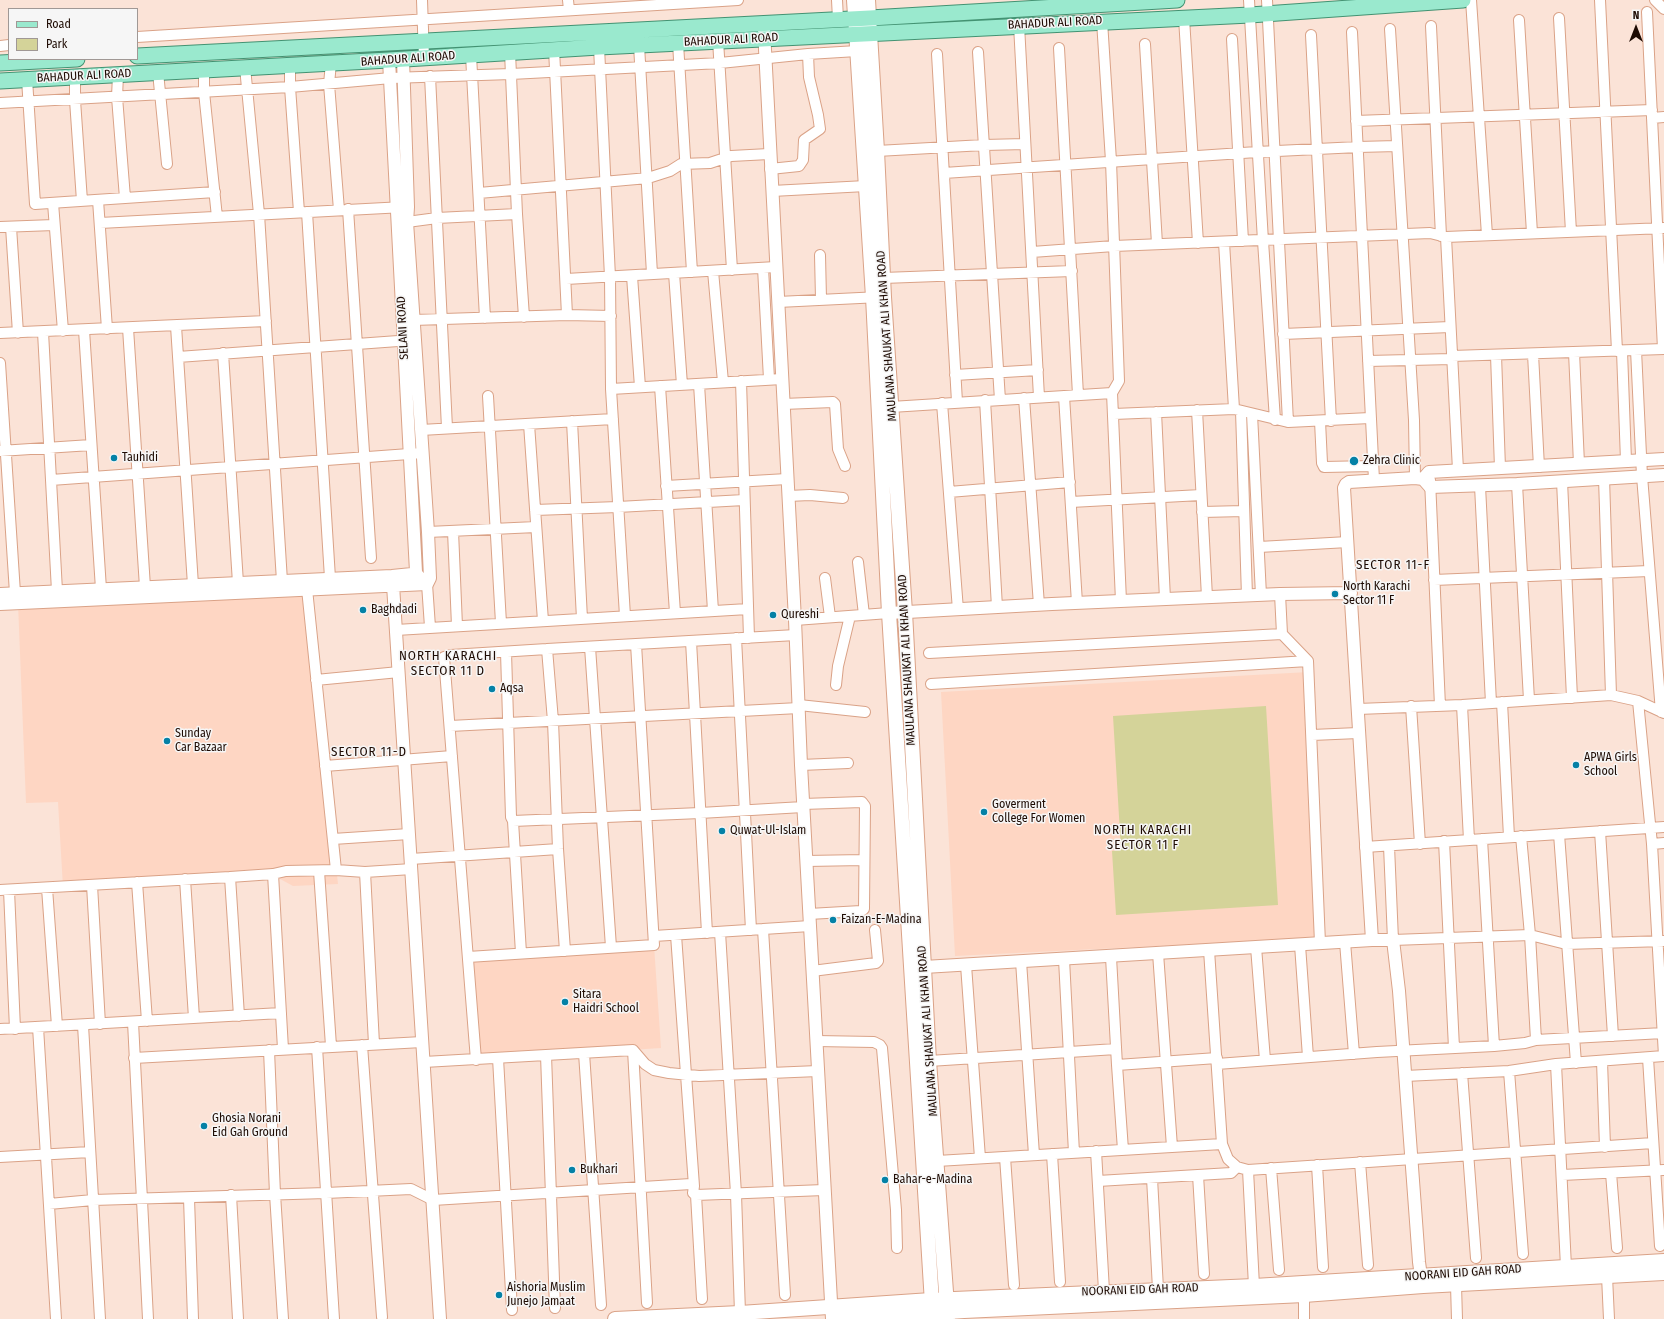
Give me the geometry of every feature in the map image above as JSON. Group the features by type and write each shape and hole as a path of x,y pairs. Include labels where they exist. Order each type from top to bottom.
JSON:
{"main road":[{"name":"MAULANA SHAUKAT ALI KHAN ROAD","path":"854,0 863,18"},
{"name":"MAULANA SHAUKAT ALI KHAN ROAD","path":"868,0 863,18 863,34 878,151 883,278 878,297 889,613 932,1310"},
{"name":"BAHADUR ALI ROAD","path":"138,56 1177,0"},
{"name":"BAHADUR ALI ROAD","path":"0,81 396,60 718,40 1184,18 1250,7 1463,0"},
{"name":"MAULANA SHAUKAT ALI KHAN ROAD","path":"863,34 857,51 866,186 891,407 905,612 924,967 948,1310"},
{"name":"BAHADUR ALI ROAD","path":"0,63 58,60"},
{"name":"NOORANI EID GAH ROAD","path":"615,1319 948,1310 1304,1295 1422,1281 1566,1267 1664,1261"},
{"name":"NOORANI EID GAH ROAD","path":"948,1310 1104,1291 1422,1281 1456,1285 1664,1273"},
{"name":"NOORANI EID GAH ROAD","path":"842,1319 932,1310"}],"street":[{"path":"422,0 424,58"},
{"path":"138,37 423,20 568,5 738,0"},
{"path":"836,0 838,19"},
{"path":"1471,0 1487,235"},
{"path":"1600,0 1626,461"},
{"path":"1655,0 1664,9"},
{"path":"1250,7 1262,241 1275,420"},
{"path":"1267,7 1288,422"},
{"path":"1368,361 1664,349 1661,228 1652,114 1647,12"},
{"path":"1184,18 1198,243"},
{"path":"1559,18 1571,232"},
{"path":"1519,20 1532,233"},
{"path":"1102,21 1112,161 1119,380 1112,393 1121,601"},
{"path":"763,23 769,154 796,620 801,765 809,920 832,1313"},
{"path":"1019,25 1025,144 1028,166 1039,398"},
{"path":"1431,26 1435,118 1450,327 1458,470"},
{"path":"1390,29 1410,360 1434,580 1440,706"},
{"path":"1352,32 1374,480"},
{"path":"1311,35 1331,421"},
{"path":"718,40 732,270"},
{"path":"1232,40 1243,242"},
{"path":"678,43 684,164 692,272"},
{"path":"1145,44 1158,244"},
{"path":"639,45 648,178 652,274"},
{"path":"599,47 610,277 611,389 625,616"},
{"path":"1059,48 1078,395"},
{"path":"554,49 567,315"},
{"path":"0,103 290,87 391,78 511,74 600,68 720,63 808,54 857,51"},
{"path":"510,52 517,214 524,317"},
{"path":"978,52 1000,400"},
{"path":"770,169 799,166 803,160 804,140 820,129 809,77 808,54"},
{"path":"937,54 957,402"},
{"path":"470,55 486,318"},
{"name":"SELANI ROAD","path":"396,60 403,78 403,207 409,340 417,453 428,532 430,578 428,584"},
{"name":"SELANI ROAD","path":"396,60 391,78 403,207 407,222 413,320 409,340 421,430 417,453 416,572"},
{"path":"331,63 329,84 356,344 371,558"},
{"path":"290,66 290,87 315,347 330,578"},
{"path":"246,68 259,214 282,581"},
{"path":"204,70 204,92 217,217"},
{"path":"158,72 167,164"},
{"path":"118,75 117,97 125,198"},
{"path":"430,76 447,428"},
{"path":"75,77 75,100 82,201"},
{"path":"27,79 35,204 215,192"},
{"path":"1356,121 1606,111 1652,114 1664,117"},
{"path":"878,151 1025,144"},
{"path":"944,173 1028,166 1358,146 1397,146"},
{"path":"479,192 648,178 670,171 678,165 710,164 725,157 769,154"},
{"path":"772,190 866,186"},
{"path":"98,200 107,329"},
{"path":"53,203 63,331"},
{"path":"100,223 403,207"},
{"path":"407,222 437,218 517,214"},
{"path":"0,227 54,225"},
{"path":"12,227 18,333"},
{"path":"1032,252 1114,246 1243,242 1430,233 1444,237 1661,228"},
{"path":"1224,242 1244,511 1247,596"},
{"path":"820,254 821,299"},
{"path":"566,279 776,267"},
{"path":"763,268 769,380"},
{"path":"713,271 723,382"},
{"path":"883,278 1072,271"},
{"path":"674,273 682,385"},
{"path":"632,276 640,387"},
{"path":"778,302 878,297"},
{"path":"413,320 567,315 611,316"},
{"path":"0,333 266,321"},
{"path":"176,326 193,585"},
{"path":"1283,334 1450,327"},
{"path":"128,328 145,587"},
{"path":"84,330 101,589"},
{"path":"43,332 57,591"},
{"path":"178,357 409,340"},
{"path":"1358,709 1462,705 1611,695 1638,701 1662,712 1642,476 1636,350"},
{"path":"1574,352 1579,464"},
{"path":"223,353 238,583"},
{"path":"1533,354 1539,467"},
{"path":"1496,355 1500,468"},
{"path":"0,363 3,450 15,593"},
{"path":"955,375 1038,370"},
{"path":"611,389 782,379"},
{"path":"741,381 748,638"},
{"path":"699,384 713,611"},
{"path":"660,386 675,613"},
{"path":"891,407 1112,393"},
{"path":"488,396 501,623"},
{"path":"1064,396 1077,603"},
{"path":"1024,398 1039,605"},
{"path":"985,400 997,607"},
{"path":"784,404 833,402 835,404 838,449 845,466"},
{"path":"942,403 958,610"},
{"path":"1197,410 1207,597"},
{"path":"1114,414 1197,410 1237,410 1288,422 1370,418"},
{"path":"1156,412 1165,599"},
{"path":"1252,414 1261,595"},
{"path":"421,430 613,419"},
{"path":"572,421 582,619"},
{"path":"1320,421 1324,467 1373,466"},
{"path":"529,424 543,621"},
{"path":"3,450 92,445"},
{"path":"51,480 417,453"},
{"path":"1424,479 1458,470 1539,467 1664,459"},
{"path":"1372,940 1365,847 1344,488 1346,484 1349,482 1374,480 1424,479 1480,486 1664,475"},
{"path":"1604,478 1611,695"},
{"path":"666,486 787,479"},
{"path":"1562,481 1572,698"},
{"path":"949,492 1070,482"},
{"path":"1517,484 1529,700"},
{"path":"1480,486 1491,703"},
{"path":"788,496 810,495 843,498"},
{"path":"1071,502 1201,495"},
{"path":"535,510 744,500"},
{"path":"1202,512 1244,511"},
{"path":"428,532 536,527"},
{"path":"453,531 457,626"},
{"path":"1259,547 1348,542"},
{"path":"858,562 864,615"},
{"path":"1434,580 1649,571"},
{"path":"0,604 307,589 393,580 416,572 428,584 430,627"},
{"path":"0,594 330,578 393,580 428,584"},
{"path":"825,578 830,617"},
{"path":"393,580 440,1319"},
{"path":"307,589 336,870"},
{"path":"796,620 905,612 1077,603 1280,594 1350,593"},
{"path":"1280,594 1282,634 1308,662 1320,943"},
{"path":"396,630 748,609"},
{"path":"836,685 838,666 850,616"},
{"path":"929,653 1282,634"},
{"path":"476,1060 444,657 451,655 796,635"},
{"path":"736,638 751,930"},
{"path":"691,641 707,933"},
{"path":"468,957 654,945 636,644"},
{"path":"590,647 611,947"},
{"path":"548,649 553,721 558,849 565,950"},
{"path":"506,652 511,817 513,821 521,953"},
{"path":"931,684 1308,662"},
{"path":"316,680 399,672"},
{"path":"1405,1076 1509,1071 1556,1064 1664,1056 1661,941 1638,701"},
{"path":"1502,702 1509,837"},
{"path":"1462,705 1469,840"},
{"path":"1411,706 1420,844"},
{"path":"450,726 799,707 866,712"},
{"path":"1312,735 1358,733"},
{"path":"325,766 452,756"},
{"path":"801,765 848,763"},
{"path":"513,821 744,811 803,805 864,803 866,806 863,910 763,929 654,936"},
{"path":"1365,847 1664,827"},
{"path":"1600,831 1613,1036"},
{"path":"333,839 409,834"},
{"path":"1558,834 1576,1063"},
{"path":"1521,836 1530,935 1536,1040"},
{"path":"1482,839 1494,1046"},
{"path":"1444,841 1454,1048"},
{"path":"1652,844 1664,843"},
{"path":"1389,846 1393,940 1399,991 1411,1159 1422,1281"},
{"path":"15,1028 5,890 230,877 273,874 286,871 336,870 365,872 460,855 558,849"},
{"path":"806,861 864,860"},
{"path":"320,871 331,1046"},
{"path":"365,872 374,1044"},
{"path":"273,874 283,1049"},
{"path":"230,877 239,1016"},
{"path":"185,879 194,1018"},
{"path":"138,882 147,1021"},
{"path":"92,885 100,1024"},
{"path":"47,888 57,1026"},
{"path":"763,929 785,1295"},
{"path":"812,971 876,963 878,961 875,930"},
{"path":"720,932 730,1075 742,1316"},
{"path":"676,935 702,1300"},
{"path":"924,967 1112,957 1372,940 1530,935 1566,944 1661,941"},
{"path":"1345,942 1354,1054"},
{"path":"1300,945 1308,1057"},
{"path":"1256,947 1265,1060"},
{"path":"1209,950 1222,1144 1228,1159 1236,1167 1248,1170 1653,1144"},
{"path":"1158,954 1172,1147"},
{"path":"1112,957 1116,1049 1123,1150"},
{"path":"1064,959 1074,1153"},
{"path":"1021,961 1034,1155"},
{"path":"966,965 980,1158"},
{"path":"0,1029 281,1013"},
{"path":"133,1022 148,1319"},
{"path":"83,1025 100,1319"},
{"path":"38,1027 56,1319"},
{"path":"1117,1065 1166,1062 1265,1060 1494,1046 1525,1043 1536,1040 1663,1033"},
{"path":"816,1041 874,1042 880,1044 882,1048 896,1210 897,1248"},
{"path":"134,1058 422,1042"},
{"path":"362,1045 382,1317"},
{"path":"317,1047 334,1319"},
{"path":"930,1060 1116,1049"},
{"path":"269,1050 275,1194 283,1319"},
{"path":"424,1062 633,1050"},
{"path":"633,1050 645,1064 654,1070 685,1075 699,1076 818,1071"},
{"path":"633,1050 647,1303"},
{"path":"584,1053 601,1305"},
{"path":"546,1055 555,1308"},
{"path":"498,1058 512,1310"},
{"path":"1648,1058 1653,1144 1659,1170 1660,1246"},
{"path":"1602,1061 1605,1147"},
{"path":"1556,1064 1566,1267"},
{"path":"1509,1071 1523,1254"},
{"path":"1462,1073 1476,1258"},
{"path":"937,1161 1222,1144"},
{"path":"1096,1151 1104,1291"},
{"path":"0,1157 90,1152"},
{"path":"1052,1154 1060,1282"},
{"path":"1005,1157 1014,1285"},
{"path":"1360,1162 1368,1265"},
{"path":"1317,1165 1323,1267"},
{"path":"1098,1181 1231,1173 1236,1167"},
{"path":"1271,1168 1279,1270"},
{"path":"1248,1170 1254,1286"},
{"path":"1562,1175 1659,1170"},
{"path":"1611,1173 1617,1248"},
{"path":"1198,1175 1204,1274"},
{"path":"1152,1178 1158,1289"},
{"path":"49,1204 93,1200 326,1193 411,1188 432,1200 691,1184 695,1191"},
{"path":"695,1191 736,1194 824,1190"},
{"path":"231,1195 238,1319"},
{"path":"189,1198 193,1319"},
{"path":"1607,1276 1609,1319"},
{"path":"1456,1285 1457,1319"},
{"path":"1304,1295 1304,1319"}],"shaded area":[{"path":"306,589 338,884 293,886 271,874 63,887 58,802 26,803 18,603"},
{"path":"1309,672 1320,938 955,956 941,692"},
{"name":"Sitara Haidri School","path":"654,945 661,1048 476,1060 468,957"}],"green space":[{"path":"1266,706 1278,905 1116,915 1112,851 1121,850 1113,716"}],"place":[{"name":"Tauhidi","path":"114,458"},
{"name":"Zehra Clinic","path":"1354,461"},
{"name":"North Karachi Sector 11 F","path":"1335,594"},
{"name":"Baghdadi","path":"363,610"},
{"name":"Qureshi","path":"773,615"},
{"name":"Aqsa","path":"492,689"},
{"name":"Sunday Car Bazaar","path":"167,741"},
{"name":"APWA Girls School","path":"1576,765"},
{"name":"Goverment College For Women","path":"984,812"},
{"name":"Quwat-Ul-Islam","path":"722,831"},
{"name":"Faizan-E-Madina","path":"833,920"},
{"name":"Sitara Haidri School","path":"565,1002"},
{"name":"Ghosia Norani Eid Gah Ground","path":"204,1126"},
{"name":"Bukhari","path":"572,1170"},
{"name":"Bahar-e-Madina","path":"885,1180"},
{"name":"Aishoria Muslim Junejo Jamaat","path":"499,1295"}],"district":[{"name":"SECTOR 11-F","path":"1393,565"},
{"name":"NORTH KARACHI SECTOR 11 D","path":"448,664"},
{"name":"SECTOR 11-D","path":"369,752"},
{"name":"NORTH KARACHI SECTOR 11 F","path":"1143,838"}]}
